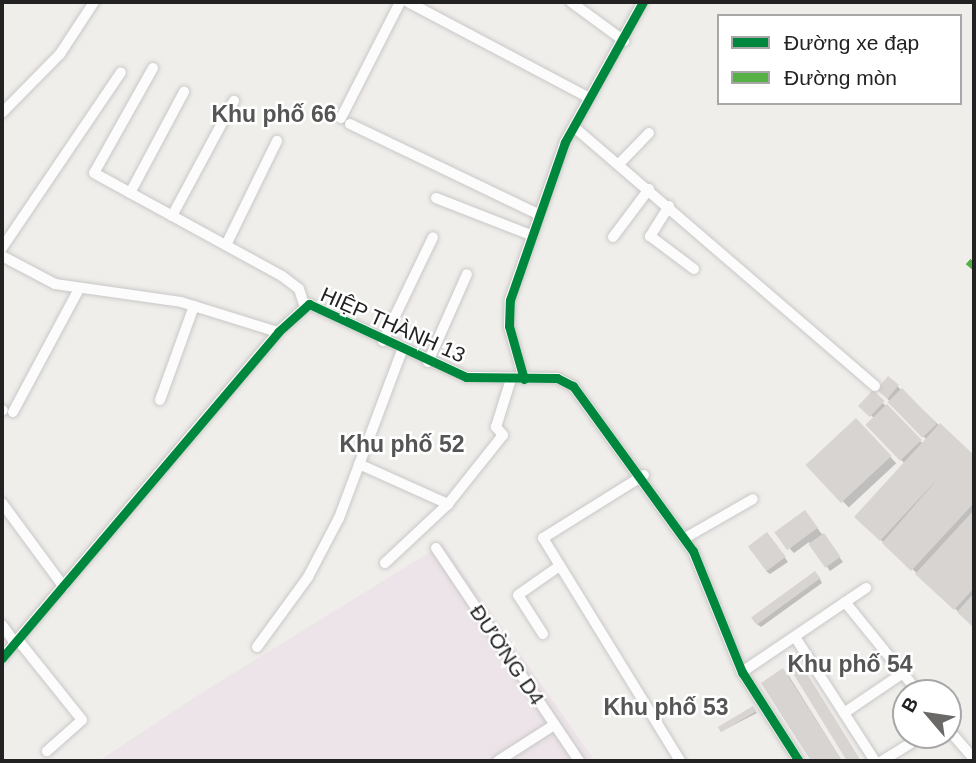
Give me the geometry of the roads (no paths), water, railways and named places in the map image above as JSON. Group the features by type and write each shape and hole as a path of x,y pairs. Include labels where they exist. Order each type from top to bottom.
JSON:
{"street":[{"path":"2,113 60,54 94,2"},
{"path":"400,2 346,121 538,214"},
{"path":"408,2 589,98"},
{"path":"571,2 624,41"},
{"path":"524,379 509,326 510,300 538,214 574,127 624,41 642,3"},
{"path":"153,68 94,173 282,276 299,289 304,304"},
{"path":"2,248 121,72"},
{"path":"130,193 184,92"},
{"path":"172,216 234,101"},
{"path":"574,127 875,386"},
{"path":"619,164 649,133"},
{"path":"226,245 277,141"},
{"path":"613,237 649,189"},
{"path":"436,198 531,235"},
{"path":"669,206 650,236 694,269"},
{"path":"383,341 433,237"},
{"path":"2,256 55,284 194,306 278,332"},
{"path":"428,362 467,274"},
{"path":"6,411 79,289"},
{"name":"HIỆP THÀNH 13","path":"2,658 304,304 428,362 488,382 557,378 573,386 644,475 685,538 742,672 799,761"},
{"path":"160,400 194,306"},
{"path":"257,647 309,577 359,464 402,350"},
{"path":"385,563 448,504 503,435 496,427 511,379"},
{"path":"359,464 448,504"},
{"path":"644,475 543,538 558,567 680,761"},
{"path":"685,538 753,499"},
{"path":"2,503 64,587"},
{"name":"ĐƯỜNG D4","path":"436,548 579,761"},
{"path":"543,634 518,595 558,567"},
{"path":"742,672 866,588"},
{"path":"845,602 908,679"},
{"path":"2,625 82,720 47,751"},
{"path":"795,637 875,761"},
{"path":"844,713 903,673"},
{"path":"498,761 554,725"},
{"path":"962,745 974,759"},
{"path":"882,761 901,749"}],"district":[{"name":"Khu phố 66","path":"274,114"},
{"name":"Khu phố 52","path":"402,444"},
{"name":"Khu phố 54","path":"850,664"},
{"name":"Khu phố 53","path":"666,707"}]}
